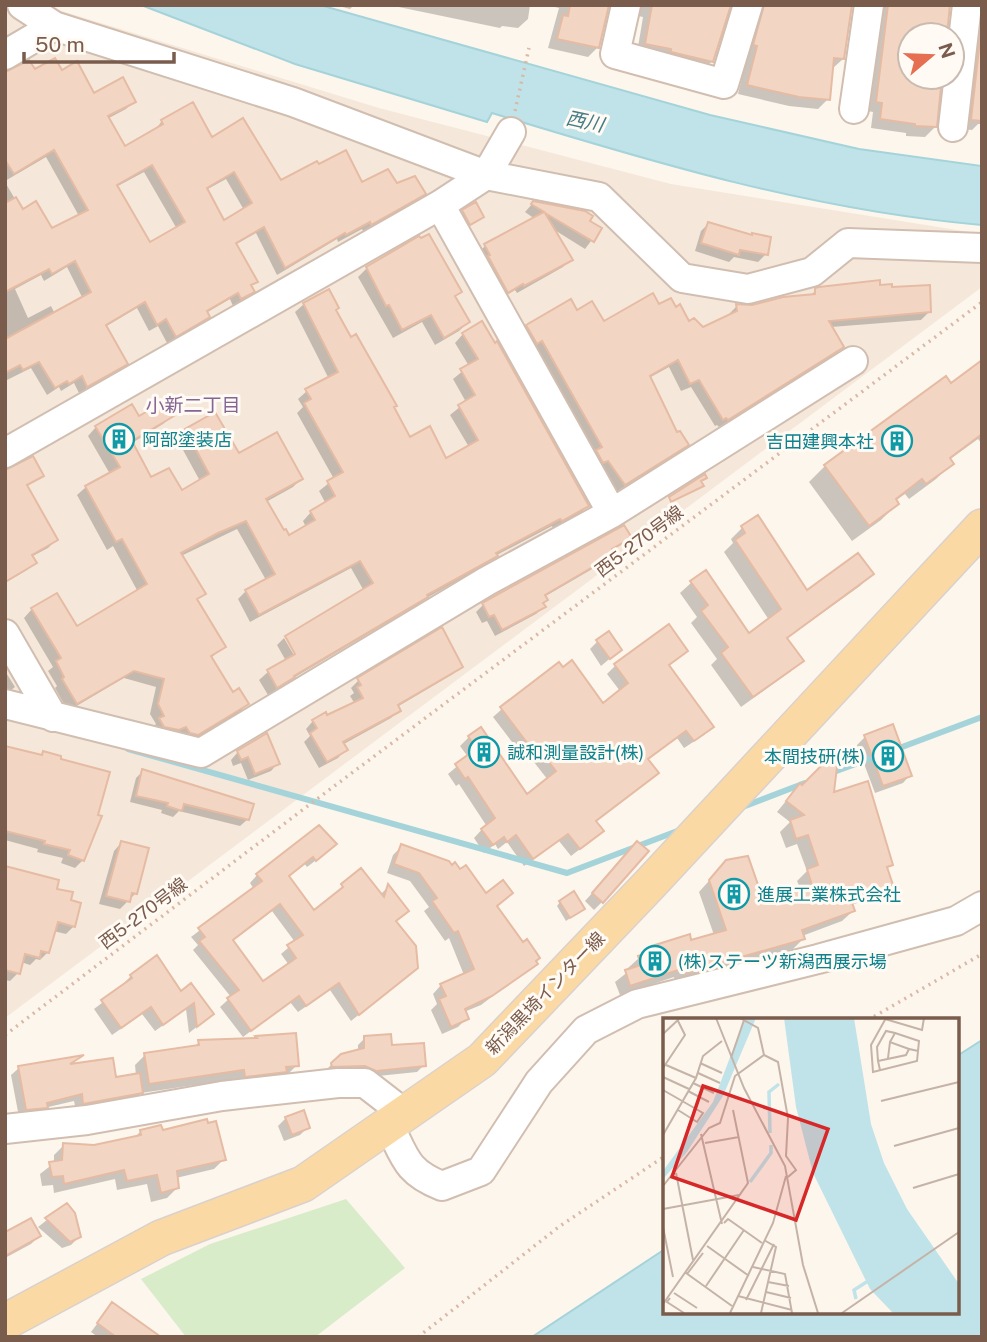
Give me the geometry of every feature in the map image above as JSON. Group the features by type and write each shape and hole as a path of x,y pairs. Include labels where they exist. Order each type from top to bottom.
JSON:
{"main road":[{"name":"新潟黒埼インター線","path":"5,1322 161,1238 303,1184 482,1060 650,884 982,527"}],"street":[{"path":"22,5 54,26 293,103 486,175 599,197 682,278 748,289 812,272 848,243 982,248"},
{"path":"626,5 615,54 724,83 748,5"},
{"path":"854,109 869,5"},
{"path":"953,127 967,5"},
{"path":"5,55 54,26"},
{"path":"5,453 440,205 486,175 511,132"},
{"path":"440,205 612,513"},
{"path":"5,704 201,753 487,581 612,513 853,361"},
{"path":"5,634 53,717"},
{"path":"5,1129 87,1120 222,1096 338,1083 365,1083 397,1119 410,1167 426,1180 442,1186 481,1171 539,1082 586,1030 637,1003 818,959 956,921 982,906"}],"path":[{"path":"511,132 529,48"},
{"name":"西5-270号線","path":"5,1035 982,302"},
{"path":"871,1018 982,954"},
{"path":"418,1337 560,1226 663,1157"}],"shaded area":[{"path":"5,5 42,5 379,108 671,184 982,234 982,287 5,1018"}],"green space":[{"path":"346,1199 405,1268 315,1337 186,1337 141,1279 210,1244"}],"water":[{"name":"西川","path":"141,5 320,5 710,115 859,149 982,166 982,225 919,218 795,196 673,166 492,113 487,122 295,64"},
{"path":"982,1040 982,1337 532,1337 663,1250 663,1314 959,1314 959,1055"}],"building":[{"path":"570,5 609,5 599,48 557,39 563,15 568,16"},
{"path":"652,5 731,5 713,62 645,44"},
{"path":"764,5 852,5 844,59 834,58 830,100 799,97 747,85 757,46 753,45"},
{"path":"888,5 950,5 948,21 896,21 896,91 941,91 937,127 880,119 882,103 876,102"},
{"path":"982,22 982,121 971,120"},
{"path":"55,58 62,70 77,61 94,93 123,77 136,102 108,116 125,146 163,124 161,120 193,102 212,137 243,118 281,180 317,161 319,164 346,150 362,182 388,169 397,183 415,176 426,194 371,225 370,222 346,235 345,233 285,268 264,227 236,243 258,282 251,285 255,292 241,299 238,293 207,311 210,317 176,337 166,319 157,325 145,302 106,325 128,364 87,387 82,376 55,388 39,362 23,370 20,365 5,373 5,339 91,292 75,261 52,274 49,269 5,292 5,203 16,197 23,209 36,201 52,228 88,210 54,150 14,174 5,160 5,72 29,60 35,69","holes":["152,165 185,222 150,242 117,185","234,172 252,203 224,220 207,188"]},
{"path":"533,201 585,211 593,216 590,221 602,228 594,242 545,213 573,260 508,293 484,244 544,212 531,204"},
{"path":"476,202 484,217 470,225 462,210"},
{"path":"708,222 752,235 771,237 768,255 740,250 739,255 701,243"},
{"path":"429,234 462,292 455,296 470,322 444,338 431,315 402,330 366,267 419,236 421,238"},
{"path":"880,280 880,285 892,284 892,287 930,285 931,312 829,321 844,347 728,420 723,420 699,380 690,384 678,360 650,376 677,432 680,431 689,445 625,485 608,461 603,463 596,450 602,447 542,341 537,344 526,325 571,299 577,310 592,301 604,321 653,293 659,304 671,298 676,307 680,304 689,321 694,318 703,327 737,311 736,304 752,305 783,297 815,294 815,288 819,287"},
{"path":"329,289 339,308 336,310 351,337 356,334 397,406 394,407 410,437 430,426 446,458 478,440 458,405 475,395 460,369 478,359 462,333 482,321 495,343 497,341 589,506 496,553 498,556 427,595 428,597 277,688 267,670 295,654 285,636 373,583 360,561 259,615 245,590 275,574 246,521 181,553 206,594 197,599 226,647 211,656 233,692 239,688 249,704 198,735 190,733 186,727 179,730 164,727 159,718 164,716 158,704 164,679 134,671 77,704 62,679 64,677 56,661 61,658 31,608 57,593 77,626 147,584 122,539 116,542 85,486 120,467 95,426 132,404 139,416 165,401 174,416 132,441 151,477 169,468 182,490 209,474 185,429 215,412 239,453 277,432 303,479 266,499 289,535 315,520 310,511 335,496 327,481 343,472 304,403 311,399 305,389 338,372 303,303"},
{"name":"吉田建興本社","path":"982,360 982,434 950,458 954,464 926,484 922,479 896,499 899,504 869,526 824,465 946,376 951,383"},
{"path":"33,456 44,476 27,485 58,540 32,555 37,563 5,582 5,470"},
{"path":"705,474 707,478 701,481 704,486 671,502 669,497"},
{"path":"758,515 807,590 858,553 874,574 787,638 804,661 753,697 721,653 728,647 701,611 708,605 690,581 706,570 749,633 781,609 735,540 745,533 741,526"},
{"path":"624,525 632,538 612,549 615,554 545,595 548,600 543,603 546,607 502,630 494,615 489,617 482,603"},
{"path":"669,624 688,651 669,665 714,727 694,741 686,731 648,759 659,773 596,821 604,831 580,849 568,834 533,859 516,835 507,842 504,837 493,845 481,829 495,818 468,777 465,779 455,764 476,749 468,736 481,727 527,794 556,771 535,745 531,748 500,707 559,662 563,667 572,660 603,703 628,683 614,664"},
{"path":"442,627 463,667 398,705 401,711 343,742 348,750 327,762 310,733 317,728 312,720 363,698 357,687 361,685 357,678"},
{"path":"609,631 622,650 610,659 596,640"},
{"name":"本間技研(株)","path":"893,724 912,776 883,786 864,735"},
{"path":"267,733 280,764 255,774 248,757 241,760 237,751"},
{"path":"5,746 42,755 43,751 61,756 61,759 110,772 98,815 102,816 84,861 68,855 70,850 5,831"},
{"path":"828,759 837,767 834,792 868,781 893,865 887,867 893,885 851,900 855,911 802,930 805,939 685,973 684,968 630,986 625,970 641,965 638,956 654,951 652,946 690,934 691,940 726,930 709,880 726,860 748,856 763,899 812,885 807,869 818,865 808,835 796,839 790,820 804,815 786,801 800,783 802,785"},
{"path":"142,769 254,804 249,820 184,804 182,811 167,806 168,803 136,796"},
{"path":"319,825 337,844 316,861 313,857 289,876 314,910 343,887 341,884 361,868 384,897 388,884 409,911 396,921 416,946 418,968 359,1015 339,983 306,1006 299,996 251,1031 227,998 239,990 199,941 205,937 198,928 262,881 256,874","holes":["280,904 303,935 287,945 296,958 263,981 233,940"]},
{"path":"121,841 149,848 137,894 132,893 130,902 106,896"},
{"path":"637,841 649,851 603,903 592,893"},
{"path":"401,844 449,861 452,865 455,862 460,869 466,865 486,893 503,880 513,893 497,906 523,942 527,939 540,958 536,961 538,964 492,996 465,1009 469,1019 451,1027 439,999 446,996 440,984 474,969 458,931 454,933 432,901 437,898 419,873 394,864"},
{"path":"5,866 59,880 57,889 73,892 71,900 81,903 75,927 58,922 49,953 41,951 40,958 25,954 20,974 5,970"},
{"path":"574,891 585,909 570,918 559,901"},
{"path":"157,955 181,991 191,983 214,1014 197,1027 194,1003 163,1025 151,1007 121,1028 101,1000 132,978 130,975"},
{"path":"296,1033 299,1066 286,1067 287,1072 245,1077 244,1070 149,1084 144,1053 199,1045 198,1040 257,1038 255,1036"},
{"path":"391,1034 392,1045 424,1043 426,1066 376,1071 365,1066 332,1067 331,1063 341,1054 364,1048 364,1036"},
{"path":"84,1055 70,1064 113,1058 116,1077 140,1073 143,1093 83,1104 82,1094 47,1103 48,1108 26,1110 18,1066"},
{"path":"304,1110 310,1128 292,1135 285,1117"},
{"path":"207,1119 208,1123 216,1121 226,1160 177,1171 179,1188 161,1193 157,1175 127,1181 124,1170 64,1184 63,1176 52,1177 49,1162 62,1160 63,1143 94,1145 141,1135 140,1130 161,1125 163,1130"},
{"path":"67,1203 75,1213 81,1237 70,1242 45,1218"},
{"path":"31,1218 41,1236 5,1256 5,1232"},
{"path":"112,1302 161,1337 116,1337 97,1323"}],"waterway":[{"path":"894,750 982,717"},
{"path":"128,749 567,873 680,830"},
{"path":"831,773 880,755"},
{"path":"740,808 805,783"}],"place":[{"name":"阿部塗装店","path":"119,439"},
{"name":"吉田建興本社","path":"897,441"},
{"name":"誠和測量設計(株)","path":"484,752"},
{"name":"本間技研(株)","path":"888,756"},
{"name":"進展工業株式会社","path":"734,894"},
{"name":"(株)ステーツ新潟西展示場","path":"655,961"}],"district":[{"name":"小新二丁目","path":"193,405"}]}
